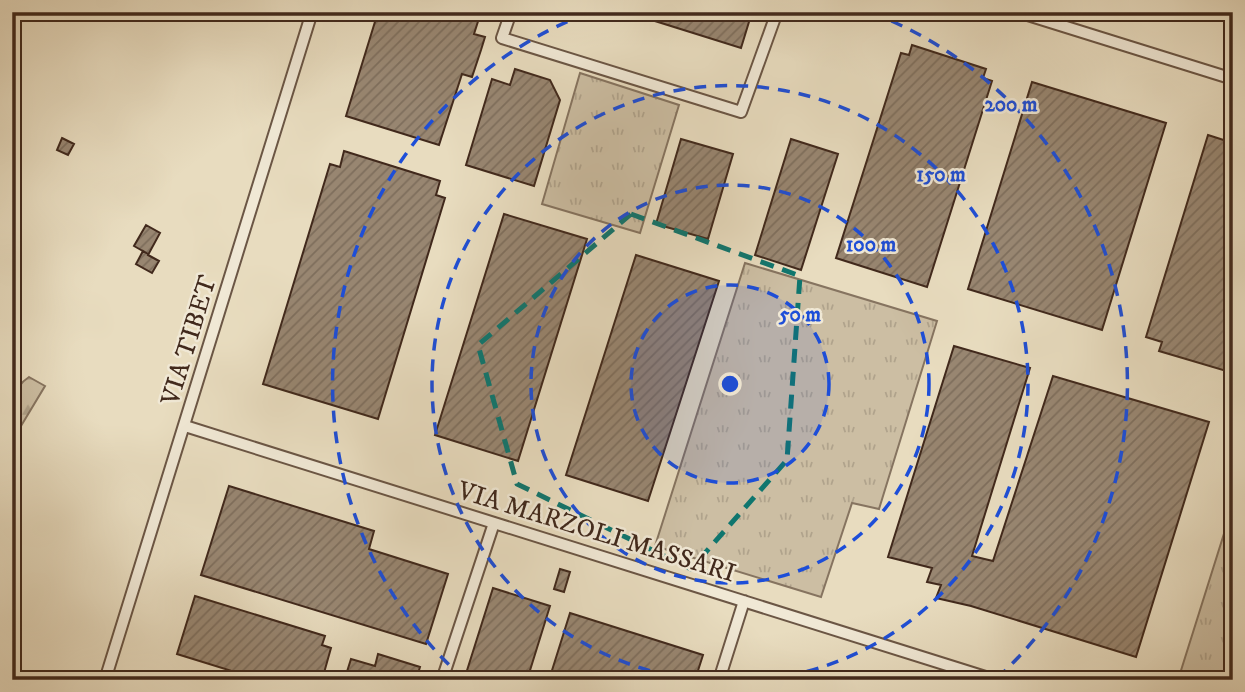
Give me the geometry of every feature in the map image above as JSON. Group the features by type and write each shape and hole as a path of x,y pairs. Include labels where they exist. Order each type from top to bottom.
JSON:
{"street":[{"name":"VIA TIBET","path":"105,680 312,12"},
{"path":"511,12 502,38 741,112 777,12"},
{"path":"1018,12 1233,79"},
{"name":"VIA MARZOLI MASSARI","path":"185,426 995,680"},
{"path":"442,680 494,523"},
{"path":"719,680 744,601"}],"highlighted area":[{"path":"631,214 800,276 787,460 691,569 517,484 478,345"}],"green space":[{"path":"580,73 679,105 640,233 542,204"},
{"path":"745,263 937,321 879,509 852,503 821,597 655,546"},
{"path":"29,377 45,386 12,441 14,397"},
{"path":"1233,505 1233,680 1178,680"}],"building":[{"path":"378,12 481,12 474,34 485,37 481,50 472,77 462,74 439,145 346,116"},
{"path":"658,12 752,12 741,48 655,21"},
{"path":"912,45 986,69 983,78 992,81 927,287 836,258 901,53 909,55"},
{"path":"515,69 550,80 560,100 534,186 466,165 492,79 510,85"},
{"path":"1032,82 1166,123 1102,330 968,289"},
{"path":"1208,135 1233,143 1233,373 1159,351 1162,342 1146,337"},
{"path":"62,138 74,144 68,155 57,150"},
{"path":"681,139 733,154 708,239 656,224"},
{"path":"791,139 838,154 801,270 755,255"},
{"path":"344,151 440,181 436,195 445,198 378,419 263,384 330,164 340,167"},
{"path":"504,214 587,239 518,461 435,435"},
{"path":"146,225 160,233 148,255 159,261 152,273 136,264 143,251 134,246"},
{"path":"636,255 719,281 648,501 566,475"},
{"path":"954,346 1030,368 972,556 993,561 1053,376 1209,422 1136,657 971,606 936,598 941,585 927,582 932,568 888,557"},
{"path":"229,486 374,531 369,549 448,574 426,644 201,575"},
{"path":"560,569 570,572 564,592 554,589"},
{"path":"493,588 550,606 527,680 464,680"},
{"path":"195,596 325,636 322,645 331,648 322,680 261,680 177,654"},
{"path":"570,613 703,655 695,680 549,680"},
{"path":"378,654 420,667 416,680 360,680 346,675 351,659 375,666"}]}
